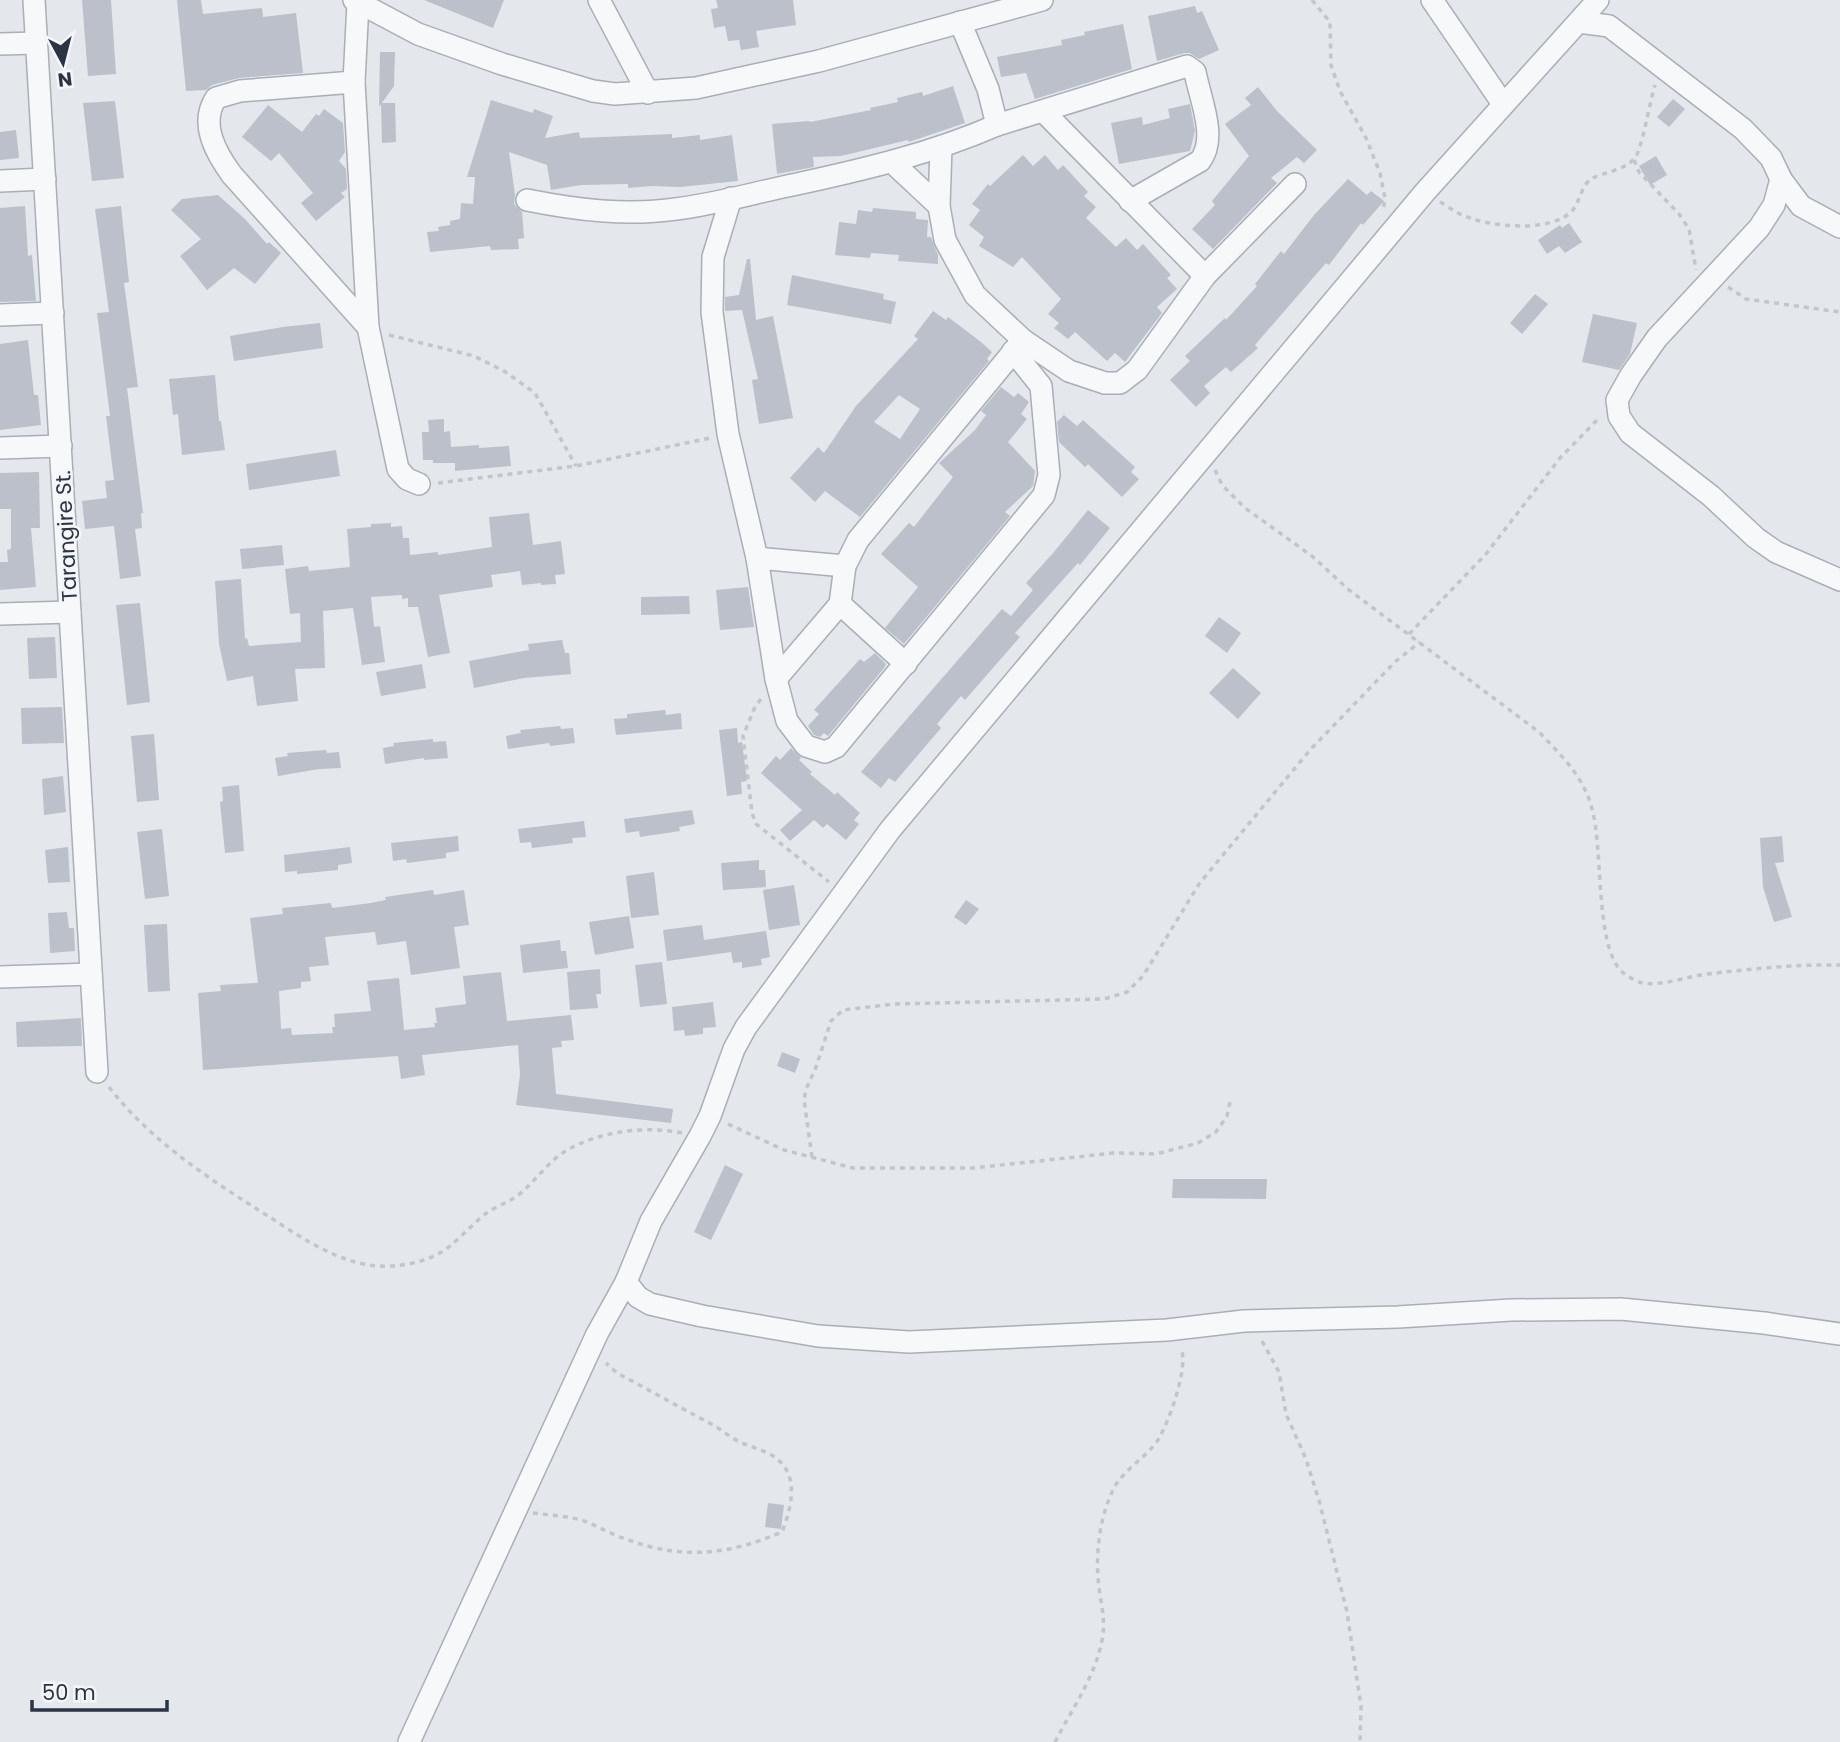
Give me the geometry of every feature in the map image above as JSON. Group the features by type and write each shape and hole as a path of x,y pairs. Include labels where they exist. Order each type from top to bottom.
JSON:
{"street":[{"name":"Tarangire St.","path":"34,0 97,1072"},
{"path":"599,0 648,93"},
{"path":"419,484 407,479 398,469 368,327 354,82 356,1 418,34 502,64 593,91 615,94 696,88 819,61 1042,0"},
{"path":"1432,0 1503,104"},
{"path":"409,1742 597,1335 626,1282 650,1221 710,1116 734,1049 746,1027 890,830 1426,192 1598,0"},
{"path":"1605,0 1609,26"},
{"path":"960,22 988,89 997,125"},
{"path":"1579,22 1609,26 1743,129 1771,158 1780,178 1801,206 1840,228"},
{"path":"0,44 36,43"},
{"path":"527,200 577,210 607,212 678,209 892,162 941,147 997,125 1187,66 1195,72 1209,139 1206,153 1200,161 1130,201"},
{"path":"354,82 240,91 216,98 208,110 218,156 232,175 368,327"},
{"path":"1043,111 1205,276"},
{"path":"731,198 713,257 712,312 728,433 757,558 776,679 787,721 806,746 825,752 836,747 1044,495 1049,475 1041,386 1018,346 975,295 945,240 939,206 941,147"},
{"path":"892,162 939,206"},
{"path":"1780,178 1774,205 1767,216 1711,282 1657,338 1631,375 1617,400 1619,416 1630,433 1711,496 1756,538 1776,552 1840,580"},
{"path":"0,181 46,179"},
{"path":"1018,346 1069,371 1105,383 1121,383 1137,370 1205,276 1295,184"},
{"path":"0,315 53,313"},
{"path":"776,679 840,604 845,566 858,540 1018,346"},
{"path":"0,448 61,446"},
{"path":"757,558 845,566"},
{"path":"840,604 906,664"},
{"path":"0,614 71,612"},
{"path":"0,977 92,974"},
{"path":"626,1282 638,1297 650,1304 702,1316 818,1336 909,1342 1167,1330 1244,1321 1398,1317 1511,1310 1621,1309 1764,1323 1840,1334"}],"path":[{"path":"1312,0 1330,22 1331,65 1340,91 1366,138 1380,173 1385,198 1382,212"},
{"path":"1426,192 1459,214 1488,222 1530,227 1559,220 1573,211 1586,184 1592,179 1606,175 1634,159 1639,150 1648,107 1662,67"},
{"path":"1634,159 1639,172 1679,214 1689,229 1696,270 1711,282 1746,299 1840,312"},
{"path":"368,327 393,337 474,356 504,371 535,393 576,466"},
{"path":"1409,634 1486,554 1560,458 1617,400"},
{"path":"419,484 576,466 657,451 728,433"},
{"path":"1209,451 1222,485 1245,508 1312,556 1349,590 1539,732 1579,777 1591,805 1609,943 1621,972 1640,982 1652,982 1759,969 1840,965"},
{"path":"812,1157 804,1100 831,1021 844,1010 894,1003 1104,999 1127,992 1143,976 1199,884 1310,750 1396,661 1420,642"},
{"path":"776,679 755,707 743,736 752,813 756,824 844,894"},
{"path":"97,1072 127,1111 224,1188 326,1252 370,1265 401,1265 424,1260 447,1249 486,1213 519,1195 563,1153 596,1137 660,1130 700,1136"},
{"path":"710,1116 784,1150 853,1168 973,1168 1114,1153 1156,1154 1198,1143 1216,1132 1227,1116 1230,1102"},
{"path":"1244,1321 1266,1345 1279,1372 1286,1414 1306,1459 1320,1504 1347,1612 1361,1706 1360,1742"},
{"path":"1055,1742 1096,1663 1103,1639 1098,1552 1105,1507 1114,1488 1158,1440 1174,1404 1183,1353 1177,1339 1167,1330"},
{"path":"517,1512 580,1520 627,1540 682,1553 715,1553 763,1541 782,1532 789,1516 791,1497 785,1466 764,1450 738,1441 617,1373 606,1364 597,1335"}],"building":[{"path":"82,0 111,0 116,74 88,76"},
{"path":"177,0 201,0 203,14 262,8 263,17 296,13 303,73 239,78 212,85 206,90 186,91"},
{"path":"424,0 504,0 493,28"},
{"path":"716,0 793,0 796,25 756,31 759,47 741,50 739,40 728,41 725,26 714,28 711,9 718,8"},
{"path":"1195,6 1197,13 1202,11 1219,50 1199,59 1190,53 1184,53 1157,61 1148,16"},
{"path":"1123,24 1132,69 1035,99 1026,73 1001,77 997,57 1062,45 1061,40 1085,35 1084,32"},
{"path":"380,52 395,52 394,86 379,107"},
{"path":"953,86 965,123 909,142 908,140 841,156 813,157 814,167 777,174 772,124 810,122 871,110 870,108 898,102 897,98 922,92 923,96"},
{"path":"1258,87 1277,111 1317,150 1304,163 1297,157 1271,178 1277,183 1213,249 1192,229 1215,205 1212,201 1249,156 1225,124 1251,105 1245,98"},
{"path":"1673,99 1685,109 1669,127 1657,117"},
{"path":"491,100 553,116 545,138 579,132 580,138 672,134 672,138 700,135 700,140 732,135 738,181 680,187 581,185 551,190 547,165 509,152 514,204 522,212 524,238 518,239 519,249 491,250 490,246 430,252 427,232 439,231 438,227 450,225 450,221 460,219 461,203 473,204 475,177 467,177"},
{"path":"115,101 124,178 92,181 83,103"},
{"path":"381,103 395,103 396,142 382,143"},
{"path":"1190,104 1195,131 1190,151 1119,164 1111,123 1142,117 1143,125 1170,118 1168,109"},
{"path":"268,105 302,132 316,114 319,116 324,109 343,123 345,152 339,161 346,169 347,189 341,193 345,197 316,221 301,203 313,193 279,153 271,161 242,137"},
{"path":"16,130 19,158 0,160 0,132"},
{"path":"1023,155 1033,166 1045,155 1058,170 1063,165 1088,192 1084,196 1096,207 1086,218 1116,247 1126,238 1137,250 1143,244 1171,275 1167,278 1177,289 1157,307 1162,313 1125,362 1115,353 1107,361 1075,332 1068,339 1054,328 1059,323 1048,314 1061,299 1022,257 1013,267 979,246 984,237 969,225 980,210 972,204 988,184 990,186"},
{"path":"1656,156 1667,175 1650,185 1639,166"},
{"path":"1348,179 1367,195 1371,191 1384,201 1363,225 1361,223 1329,265 1326,263 1255,345 1258,348 1231,372 1226,367 1204,386 1210,393 1196,407 1170,380 1190,361 1185,356 1225,318 1226,320 1257,286 1255,284 1281,251 1284,254 1314,215"},
{"path":"218,195 245,219 267,244 269,242 281,253 255,284 234,268 207,290 180,256 201,239 171,210 182,199"},
{"path":"25,206 28,256 32,255 36,301 0,302 0,208"},
{"path":"121,206 129,282 124,283 138,387 127,388 143,513 142,528 135,529 141,576 120,579 114,526 85,529 82,501 107,498 105,481 114,480 106,416 110,416 97,313 109,312 95,209"},
{"path":"873,208 916,212 916,219 928,220 927,237 931,237 938,255 938,264 898,261 899,255 871,253 870,258 835,255 839,222 856,224 858,210 872,212"},
{"path":"1569,223 1582,242 1565,253 1559,246 1547,254 1538,240 1560,225 1562,228"},
{"path":"747,259 750,259 756,320 773,316 793,418 759,424 752,380 758,379 742,310 725,311 725,297 739,295"},
{"path":"792,275 884,294 883,299 896,302 891,324 787,305"},
{"path":"1535,294 1548,304 1522,334 1510,323"},
{"path":"933,311 946,320 948,317 992,352 987,359 989,361 860,517 825,491 815,502 790,478 818,447 824,453 856,406 918,339 914,336","holes":["899,395 920,409 900,439 874,422"]},
{"path":"1593,314 1637,323 1630,354 1619,370 1582,362"},
{"path":"320,323 323,348 234,361 230,336"},
{"path":"28,340 34,395 38,395 41,425 0,430 0,344"},
{"path":"215,375 219,421 225,450 182,455 178,414 173,415 169,379"},
{"path":"1001,387 1014,397 1018,393 1029,402 1021,414 1027,419 1008,442 1035,471 1033,486 1005,512 1010,516 904,644 885,628 918,587 881,554 909,523 914,527 953,477 939,463 975,430 986,415 981,411"},
{"path":"1064,415 1077,426 1083,420 1135,467 1131,472 1139,479 1122,497 1088,464 1085,467 1059,442 1057,422"},
{"path":"444,419 444,432 450,431 451,447 509,446 511,466 455,471 455,463 423,460 422,432 429,432 428,420"},
{"path":"336,450 340,476 249,490 246,464"},
{"path":"39,472 40,528 31,528 36,587 0,590 0,562 8,562 7,550 11,549 11,509 0,509 0,473"},
{"path":"1088,510 1110,528 1080,565 1078,563 1015,633 1020,637 965,700 961,696 937,724 941,728 895,782 889,778 881,788 861,772 1002,609 1011,616 1033,590 1026,583"},
{"path":"529,513 533,545 561,541 565,574 555,575 556,584 541,585 522,585 520,571 491,575 493,587 439,595 450,653 428,657 418,607 408,607 408,598 402,599 402,595 371,597 374,627 380,626 385,662 362,665 353,608 323,611 325,668 295,669 298,701 257,706 253,676 227,681 219,644 215,581 241,579 245,639 247,638 249,646 301,642 300,613 290,614 285,569 308,566 309,571 350,567 347,529 371,527 371,524 391,523 391,527 402,526 403,538 409,538 410,555 438,552 438,555 492,547 489,517"},
{"path":"282,545 284,565 242,569 240,549"},
{"path":"748,587 754,627 720,630 716,590"},
{"path":"689,596 690,614 641,615 641,597"},
{"path":"140,603 150,702 127,705 116,605"},
{"path":"1219,617 1241,633 1227,653 1205,636"},
{"path":"55,637 57,678 29,679 27,638"},
{"path":"562,640 565,653 569,653 571,674 524,678 474,688 469,661 529,650 528,644"},
{"path":"875,653 886,664 884,668 828,736 824,733 820,737 814,735 808,726 819,714 814,710 860,659 864,662"},
{"path":"422,664 426,688 381,696 376,672"},
{"path":"1233,668 1261,693 1238,719 1209,693"},
{"path":"62,707 64,743 22,744 21,708"},
{"path":"665,710 666,715 681,713 682,729 616,735 614,719 627,718 627,714"},
{"path":"560,726 561,729 573,728 575,743 550,746 549,743 508,749 506,736 521,733 520,730"},
{"path":"737,728 738,743 742,742 747,781 741,782 742,794 727,796 719,730"},
{"path":"154,734 159,800 137,802 131,736"},
{"path":"433,739 433,742 446,741 448,758 424,758 385,764 383,748 394,746 393,743"},
{"path":"791,748 812,772 810,774 835,795 837,792 860,813 854,820 859,824 846,840 827,824 823,828 814,820 790,841 780,830 802,810 761,773 776,756 780,760"},
{"path":"326,750 327,753 339,752 341,768 278,776 275,758 288,756 287,753"},
{"path":"63,776 66,812 44,815 42,779"},
{"path":"239,785 244,851 225,853 220,802 223,801 222,787"},
{"path":"692,810 695,824 679,827 680,831 640,837 639,831 626,833 624,819"},
{"path":"584,821 586,837 572,838 573,843 532,848 531,842 520,843 518,829"},
{"path":"162,829 169,896 145,899 137,832"},
{"path":"458,836 459,851 446,853 446,858 407,863 406,859 393,861 391,843"},
{"path":"1782,836 1784,862 1775,863 1792,917 1774,922 1763,887 1760,838"},
{"path":"68,847 70,882 48,883 45,850"},
{"path":"350,847 352,863 338,865 338,870 297,874 297,871 285,872 284,855"},
{"path":"759,860 759,870 765,870 766,887 723,890 721,863"},
{"path":"654,872 659,915 631,918 626,876"},
{"path":"794,885 800,925 769,930 763,890"},
{"path":"433,890 434,895 464,890 469,925 454,927 460,968 411,975 406,941 377,945 375,932 325,937 329,965 309,967 311,981 301,982 301,988 279,991 281,1029 291,1028 292,1035 333,1033 334,1014 371,1011 367,981 399,978 404,1030 435,1027 435,1008 466,1004 463,976 501,972 507,1021 571,1015 574,1040 561,1041 562,1047 552,1048 556,1094 673,1109 671,1123 516,1105 520,1075 518,1045 422,1055 425,1075 401,1079 398,1056 203,1070 198,993 221,991 220,985 258,983 250,918 283,914 282,908 331,903 332,908"},
{"path":"966,900 979,909 966,925 954,917"},
{"path":"67,912 69,928 74,928 75,951 50,953 48,913"},
{"path":"629,916 634,948 595,955 589,922"},
{"path":"167,924 170,991 148,992 144,925"},
{"path":"702,925 704,940 766,931 770,957 761,959 762,965 742,968 742,962 733,963 731,952 667,961 663,930"},
{"path":"560,940 561,951 566,951 568,968 523,973 520,945"},
{"path":"662,962 667,1004 640,1007 635,965"},
{"path":"600,969 601,994 596,994 598,1008 570,1010 567,972"},
{"path":"713,1002 716,1027 703,1028 703,1034 685,1036 684,1030 674,1031 672,1007"},
{"path":"81,1018 82,1046 17,1047 16,1022"},
{"path":"782,1052 800,1059 795,1073 777,1066"},
{"path":"725,1165 743,1174 711,1240 694,1232"},
{"path":"1173,1179 1267,1179 1266,1199 1172,1198"},
{"path":"768,1503 784,1505 781,1529 765,1527"}]}
